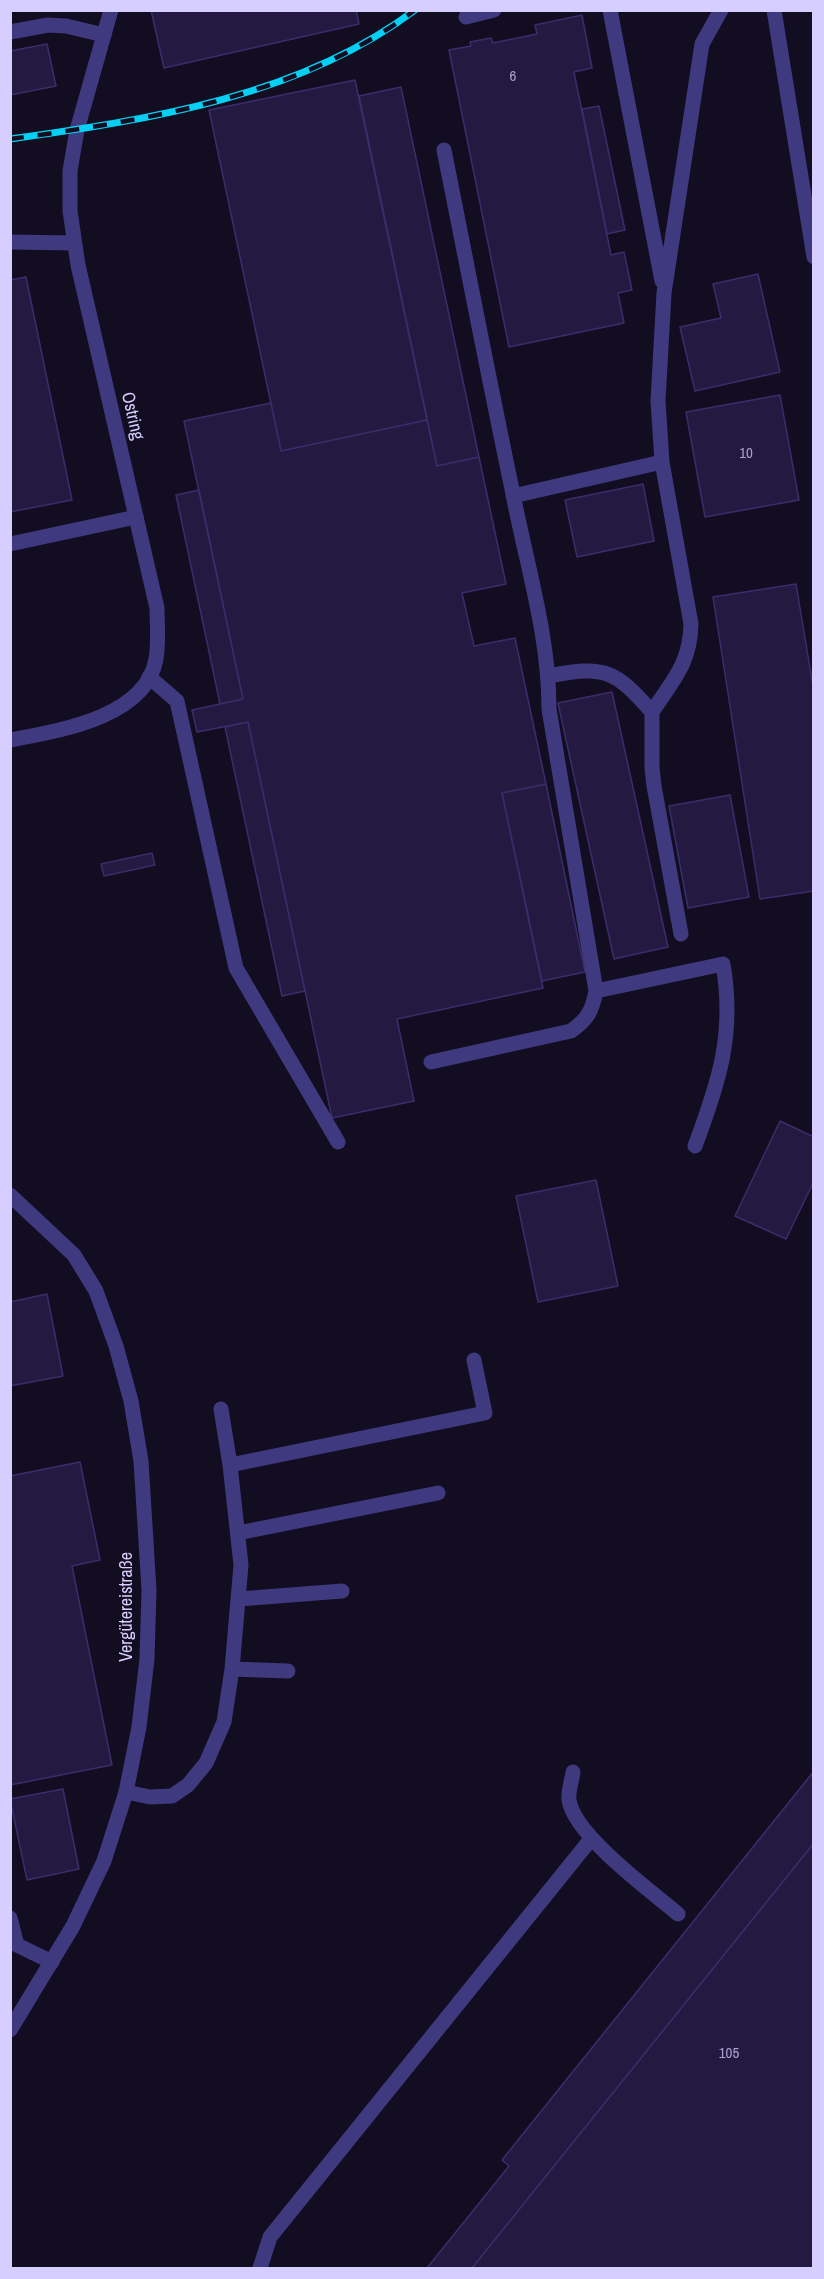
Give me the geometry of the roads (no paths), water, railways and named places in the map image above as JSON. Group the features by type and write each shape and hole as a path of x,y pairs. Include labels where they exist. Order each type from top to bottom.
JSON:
{"street":[{"name":"Ostring","path":"10,740 70,729 110,713 135,695 149,677 156,661 157,608 78,266 69,211 70,171 77,130 111,10"},
{"path":"466,16 494,10"},
{"path":"610,10 664,292"},
{"path":"681,934 654,786 652,712 686,660 690,644 690,624 662,462 658,401 664,292 702,44 721,10"},
{"path":"774,10 813,257"},
{"path":"10,32 48,25 66,26 104,35"},
{"path":"431,1062 571,1031 583,1023 588,1015 596,991 549,709 546,645 513,496 444,150"},
{"path":"10,242 74,243"},
{"path":"513,496 662,462"},
{"path":"10,544 136,517"},
{"path":"549,676 580,670 601,671 629,686 652,712"},
{"path":"149,677 177,701 236,968 338,1142"},
{"path":"596,991 723,964 727,986 724,1056 695,1146"},
{"name":"Vergütereistraße","path":"10,1195 74,1255 96,1291 116,1346 131,1401 141,1461 149,1590 147,1659 139,1727 126,1792 104,1861 73,1926 10,2030"},
{"path":"230,1465 485,1413 474,1360"},
{"path":"126,1792 150,1797 172,1796 188,1785 206,1763 224,1722 232,1669 241,1565 230,1465 221,1409"},
{"path":"238,1533 438,1493"},
{"path":"238,1599 342,1591"},
{"path":"232,1669 288,1671"},
{"path":"573,1772 569,1799 576,1819 591,1839 678,1914"},
{"path":"260,2268 270,2237 591,1839"},
{"path":"10,1918 17,1945 52,1962"}],"railway":[{"path":"10,139 169,113 273,84 323,64 371,39 415,10"}]}
